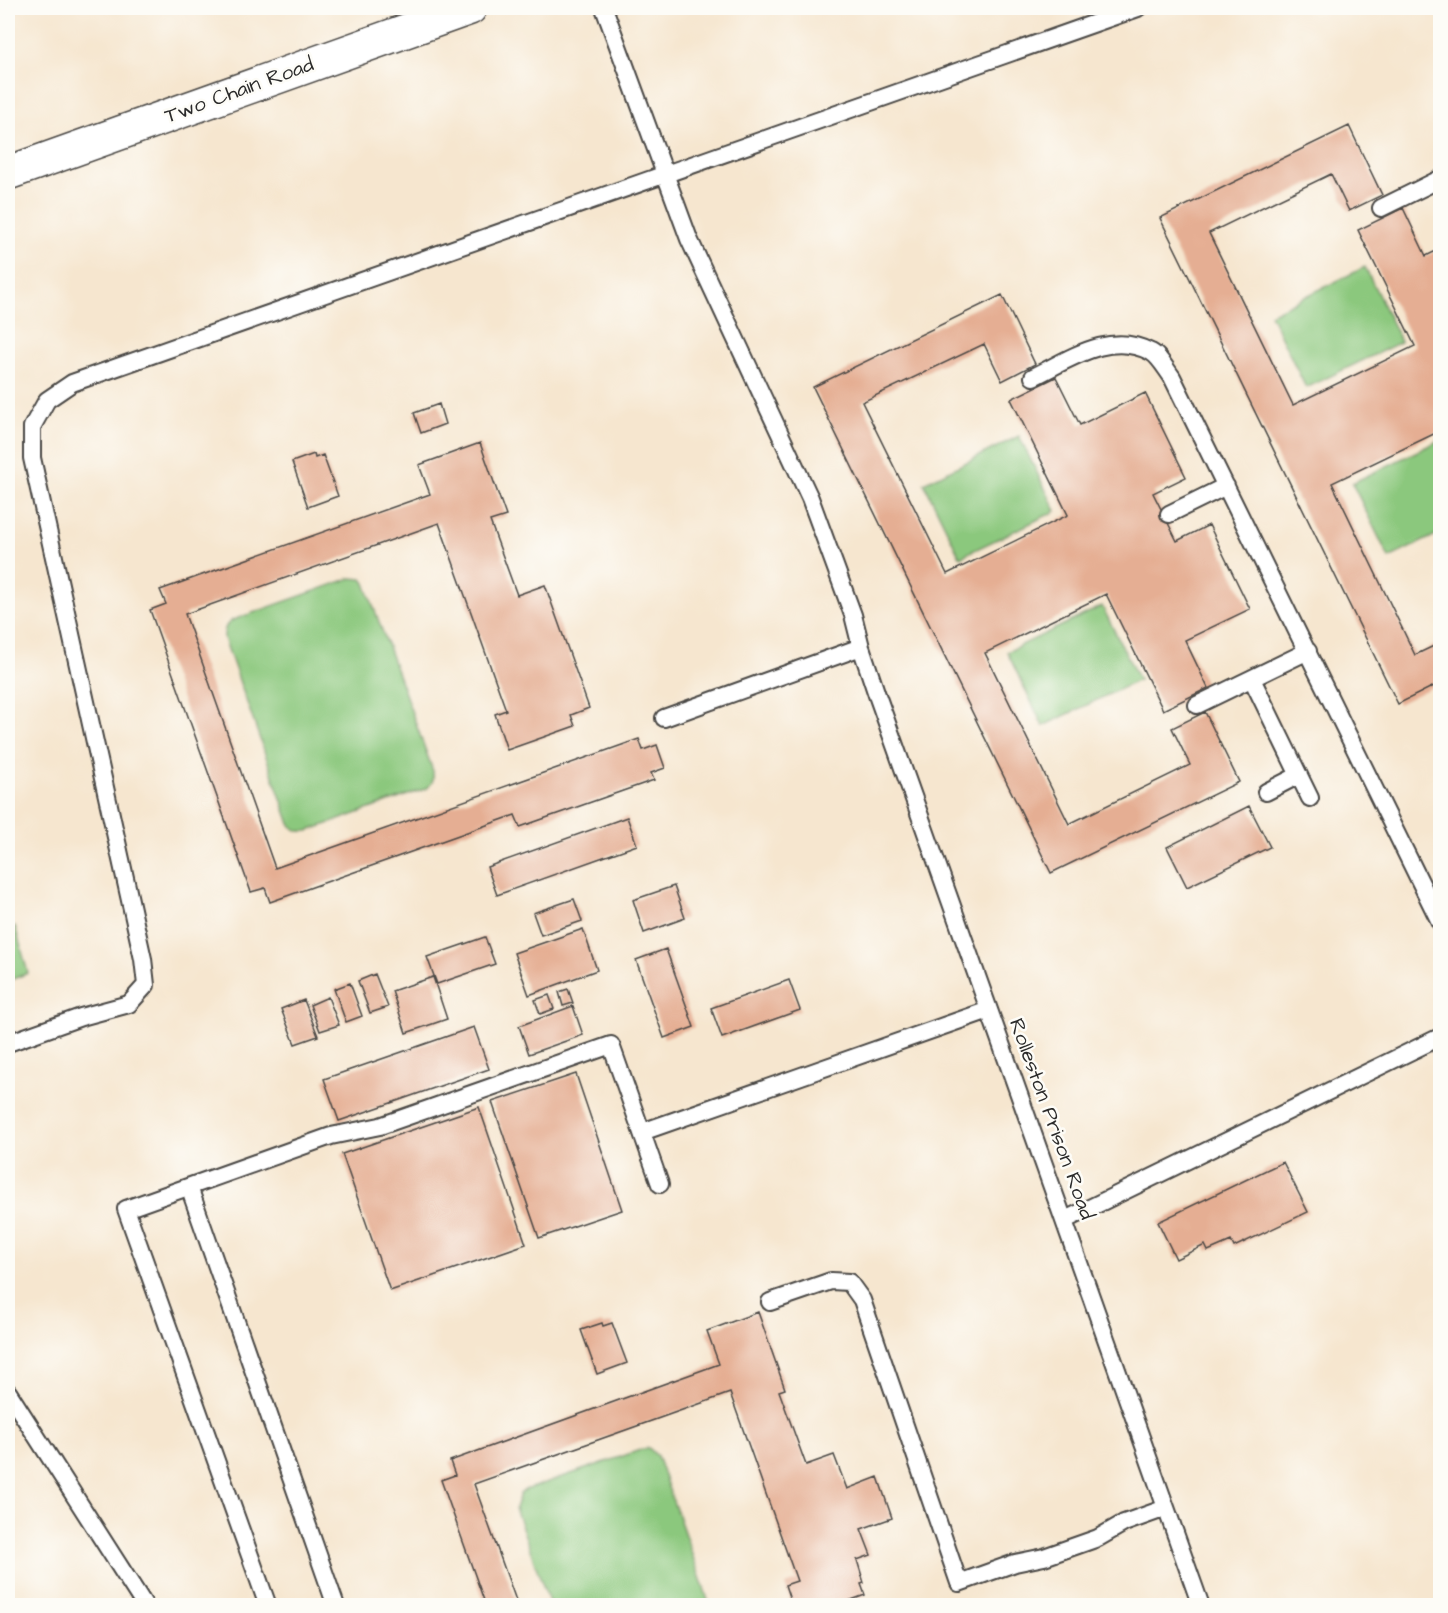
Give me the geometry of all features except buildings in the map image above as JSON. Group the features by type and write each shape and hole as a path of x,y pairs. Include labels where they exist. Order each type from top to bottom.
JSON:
{"street":[{"name":"Two Chain Road","path":"8,173 470,8"}],"lane":[{"name":"Rolleston Prison Road","path":"604,8 689,239 810,498 1201,1605"},
{"path":"8,1043 81,1017 129,1004 146,985 143,959 32,458 32,427 47,400 72,383 1138,8"},
{"path":"1380,208 1440,178"},
{"path":"1033,377 1090,349 1122,342 1153,352 1172,376 1440,922"},
{"path":"1169,514 1226,486"},
{"path":"664,718 861,647"},
{"path":"1197,705 1308,651"},
{"path":"1252,679 1310,798"},
{"path":"1266,792 1299,775"},
{"path":"642,1132 989,1010"},
{"path":"1065,1220 1440,1037"},
{"path":"268,1605 126,1209 331,1136 380,1126 611,1045 660,1184"},
{"path":"189,1186 336,1605"},
{"path":"770,1302 831,1281 849,1282 862,1299 959,1583 1098,1538 1124,1523 1166,1508"},
{"path":"8,1392 145,1605"}],"green space":[{"path":"1365,267 1401,342 1306,388 1270,314"},
{"path":"1019,436 1056,511 960,557 924,483"},
{"path":"1440,440 1440,533 1389,558 1352,483"},
{"path":"351,578 362,579 365,583 433,771 433,779 425,789 308,831 300,831 290,824 224,638 225,630 233,620"},
{"path":"1102,606 1139,680 1043,726 1007,652"},
{"path":"15,926 28,973 8,981 8,929"},
{"path":"649,1448 657,1456 710,1605 550,1605 515,1508 520,1494 525,1490"}]}
